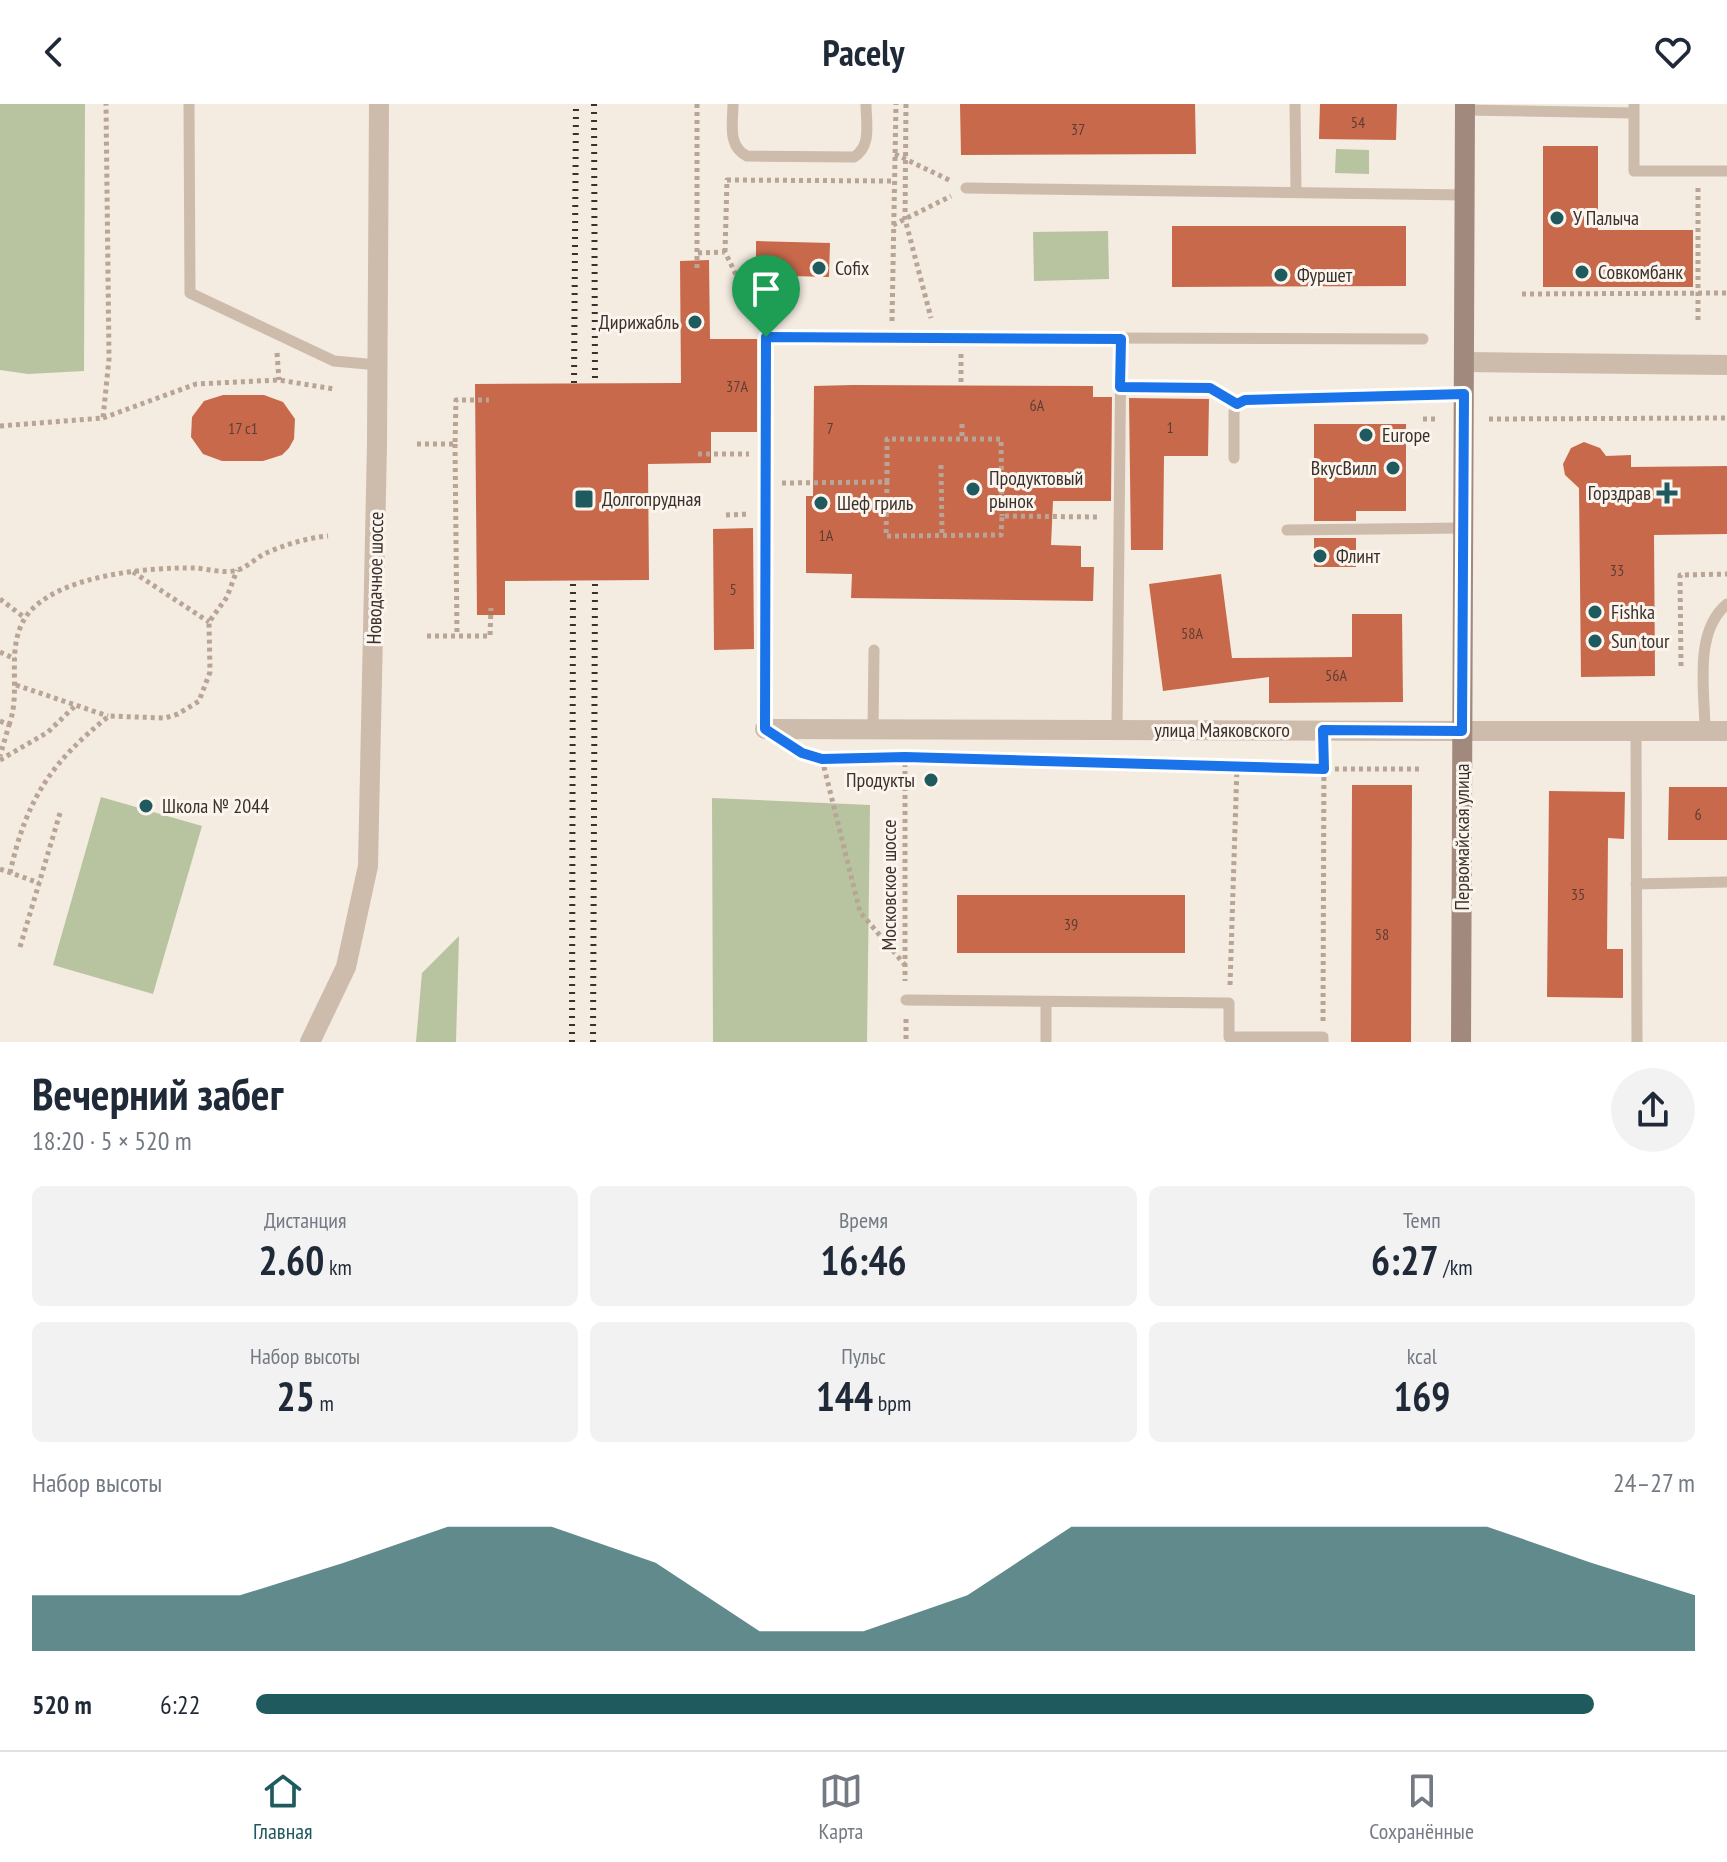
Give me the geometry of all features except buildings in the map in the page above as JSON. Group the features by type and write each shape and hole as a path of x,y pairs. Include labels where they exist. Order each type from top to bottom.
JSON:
{"main road":[{"name":"Первомайская улица","path":"1461,1042 1465,107"}],"street":[{"name":"Новодачное шоссе","path":"310,1042 346,967 368,866 378,365 379,104"},
{"path":"1464,362 1727,365"},
{"name":"улица Маяковского","path":"765,729 1727,731"}],"lane":[{"path":"189,104 190,293 334,361 378,365"},
{"path":"733,104 733,142 738,151 747,156 838,157 854,157 862,152 866,143 866,104"},
{"path":"1295,104 1296,191"},
{"path":"1465,107 1634,108 1634,171 1727,171"},
{"path":"966,188 1465,195"},
{"path":"765,729 766,337 1423,339"},
{"path":"1117,730 1121,339"},
{"path":"1234,458 1234,412 1237,404 1245,400 1464,394"},
{"path":"1287,530 1463,528"},
{"path":"1705,731 1705,637 1718,611 1727,604"},
{"path":"873,728 874,650"},
{"path":"1636,731 1637,1042"},
{"path":"1636,884 1727,882"},
{"path":"906,1000 1229,1003 1229,1037 1323,1039"},
{"path":"1046,1002 1046,1042"}],"path":[{"path":"103,418 109,359 106,104"},
{"path":"697,104 697,268"},
{"path":"906,104 905,219 933,325"},
{"path":"891,338 897,105"},
{"path":"895,154 966,188"},
{"path":"1698,171 1698,322"},
{"path":"766,337 725,252 727,180 894,181"},
{"path":"893,225 966,188"},
{"path":"697,253 725,252"},
{"path":"1522,294 1727,293"},
{"path":"961,338 961,385"},
{"path":"0,426 103,418 196,384 279,380 334,389"},
{"path":"1120,387 1210,388 1237,404"},
{"path":"457,636 456,400 489,400"},
{"path":"1489,419 1727,418"},
{"path":"1423,419 1435,419"},
{"path":"962,424 962,439"},
{"path":"887,439 962,439 1001,439 1001,535 886,536 887,439"},
{"path":"417,444 455,444"},
{"path":"698,454 766,454"},
{"path":"941,465 942,535"},
{"path":"766,483 887,482"},
{"path":"1002,516 1118,517"},
{"path":"0,758 16,706 17,639 25,618 37,606 84,580 169,568 237,570 264,554 308,537 328,536"},
{"path":"15,685 109,716 165,718 178,714 199,701 210,672 209,622 227,597 237,570"},
{"path":"131,571 209,622"},
{"path":"1681,677 1680,575 1727,574"},
{"path":"0,599 25,618"},
{"path":"427,636 490,636 491,608"},
{"path":"0,652 15,659"},
{"path":"0,758 48,732 75,706"},
{"path":"10,873 23,821 33,798 68,750 109,716"},
{"path":"0,721 9,725"},
{"name":"Московское шоссе","path":"905,727 906,1042"},
{"path":"1323,730 1323,1039"},
{"path":"802,753 822,759 905,757 1422,769"},
{"path":"822,759 860,912 905,965"},
{"path":"1229,1003 1237,766"},
{"path":"20,947 60,813"},
{"path":"0,869 39,883"}],"green space":[{"path":"0,104 85,104 84,371 28,374 0,370"},
{"path":"1336,149 1369,150 1369,174 1335,173"},
{"path":"1108,231 1109,279 1034,281 1033,232"},
{"path":"101,797 202,826 153,994 53,965"},
{"path":"712,798 870,805 867,1042 713,1042"},
{"path":"459,936 456,1042 416,1042 422,973"}],"railway":[{"path":"574,383 576,104"},
{"path":"594,104 595,383"},
{"path":"572,1042 573,580"},
{"path":"593,1042 595,580"}],"place":[{"name":"У Палыча","path":"1557,218"},
{"name":"Cofix","path":"819,268"},
{"name":"Совкомбанк","path":"1582,272"},
{"name":"Фуршет","path":"1281,275"},
{"name":"Дирижабль","path":"695,322"},
{"name":"Europe","path":"1366,435"},
{"name":"ВкусВилл","path":"1393,468"},
{"name":"Продуктовый рынок","path":"973,489"},
{"name":"Горздрав","path":"1667,493"},
{"name":"Долгопрудная","path":"584,499"},
{"name":"Шеф гриль","path":"821,503"},
{"name":"Флинт","path":"1320,556"},
{"name":"Fishka","path":"1595,612"},
{"name":"Sun tour","path":"1595,641"},
{"name":"Продукты","path":"931,780"},
{"name":"Школа № 2044","path":"146,806"}],"route":[{"path":"766,337 1121,339 1120,387 1210,388 1237,404 1245,400 1464,394 1462,731 1323,730 1324,769 905,757 822,759 802,753 765,729 766,337"}]}
